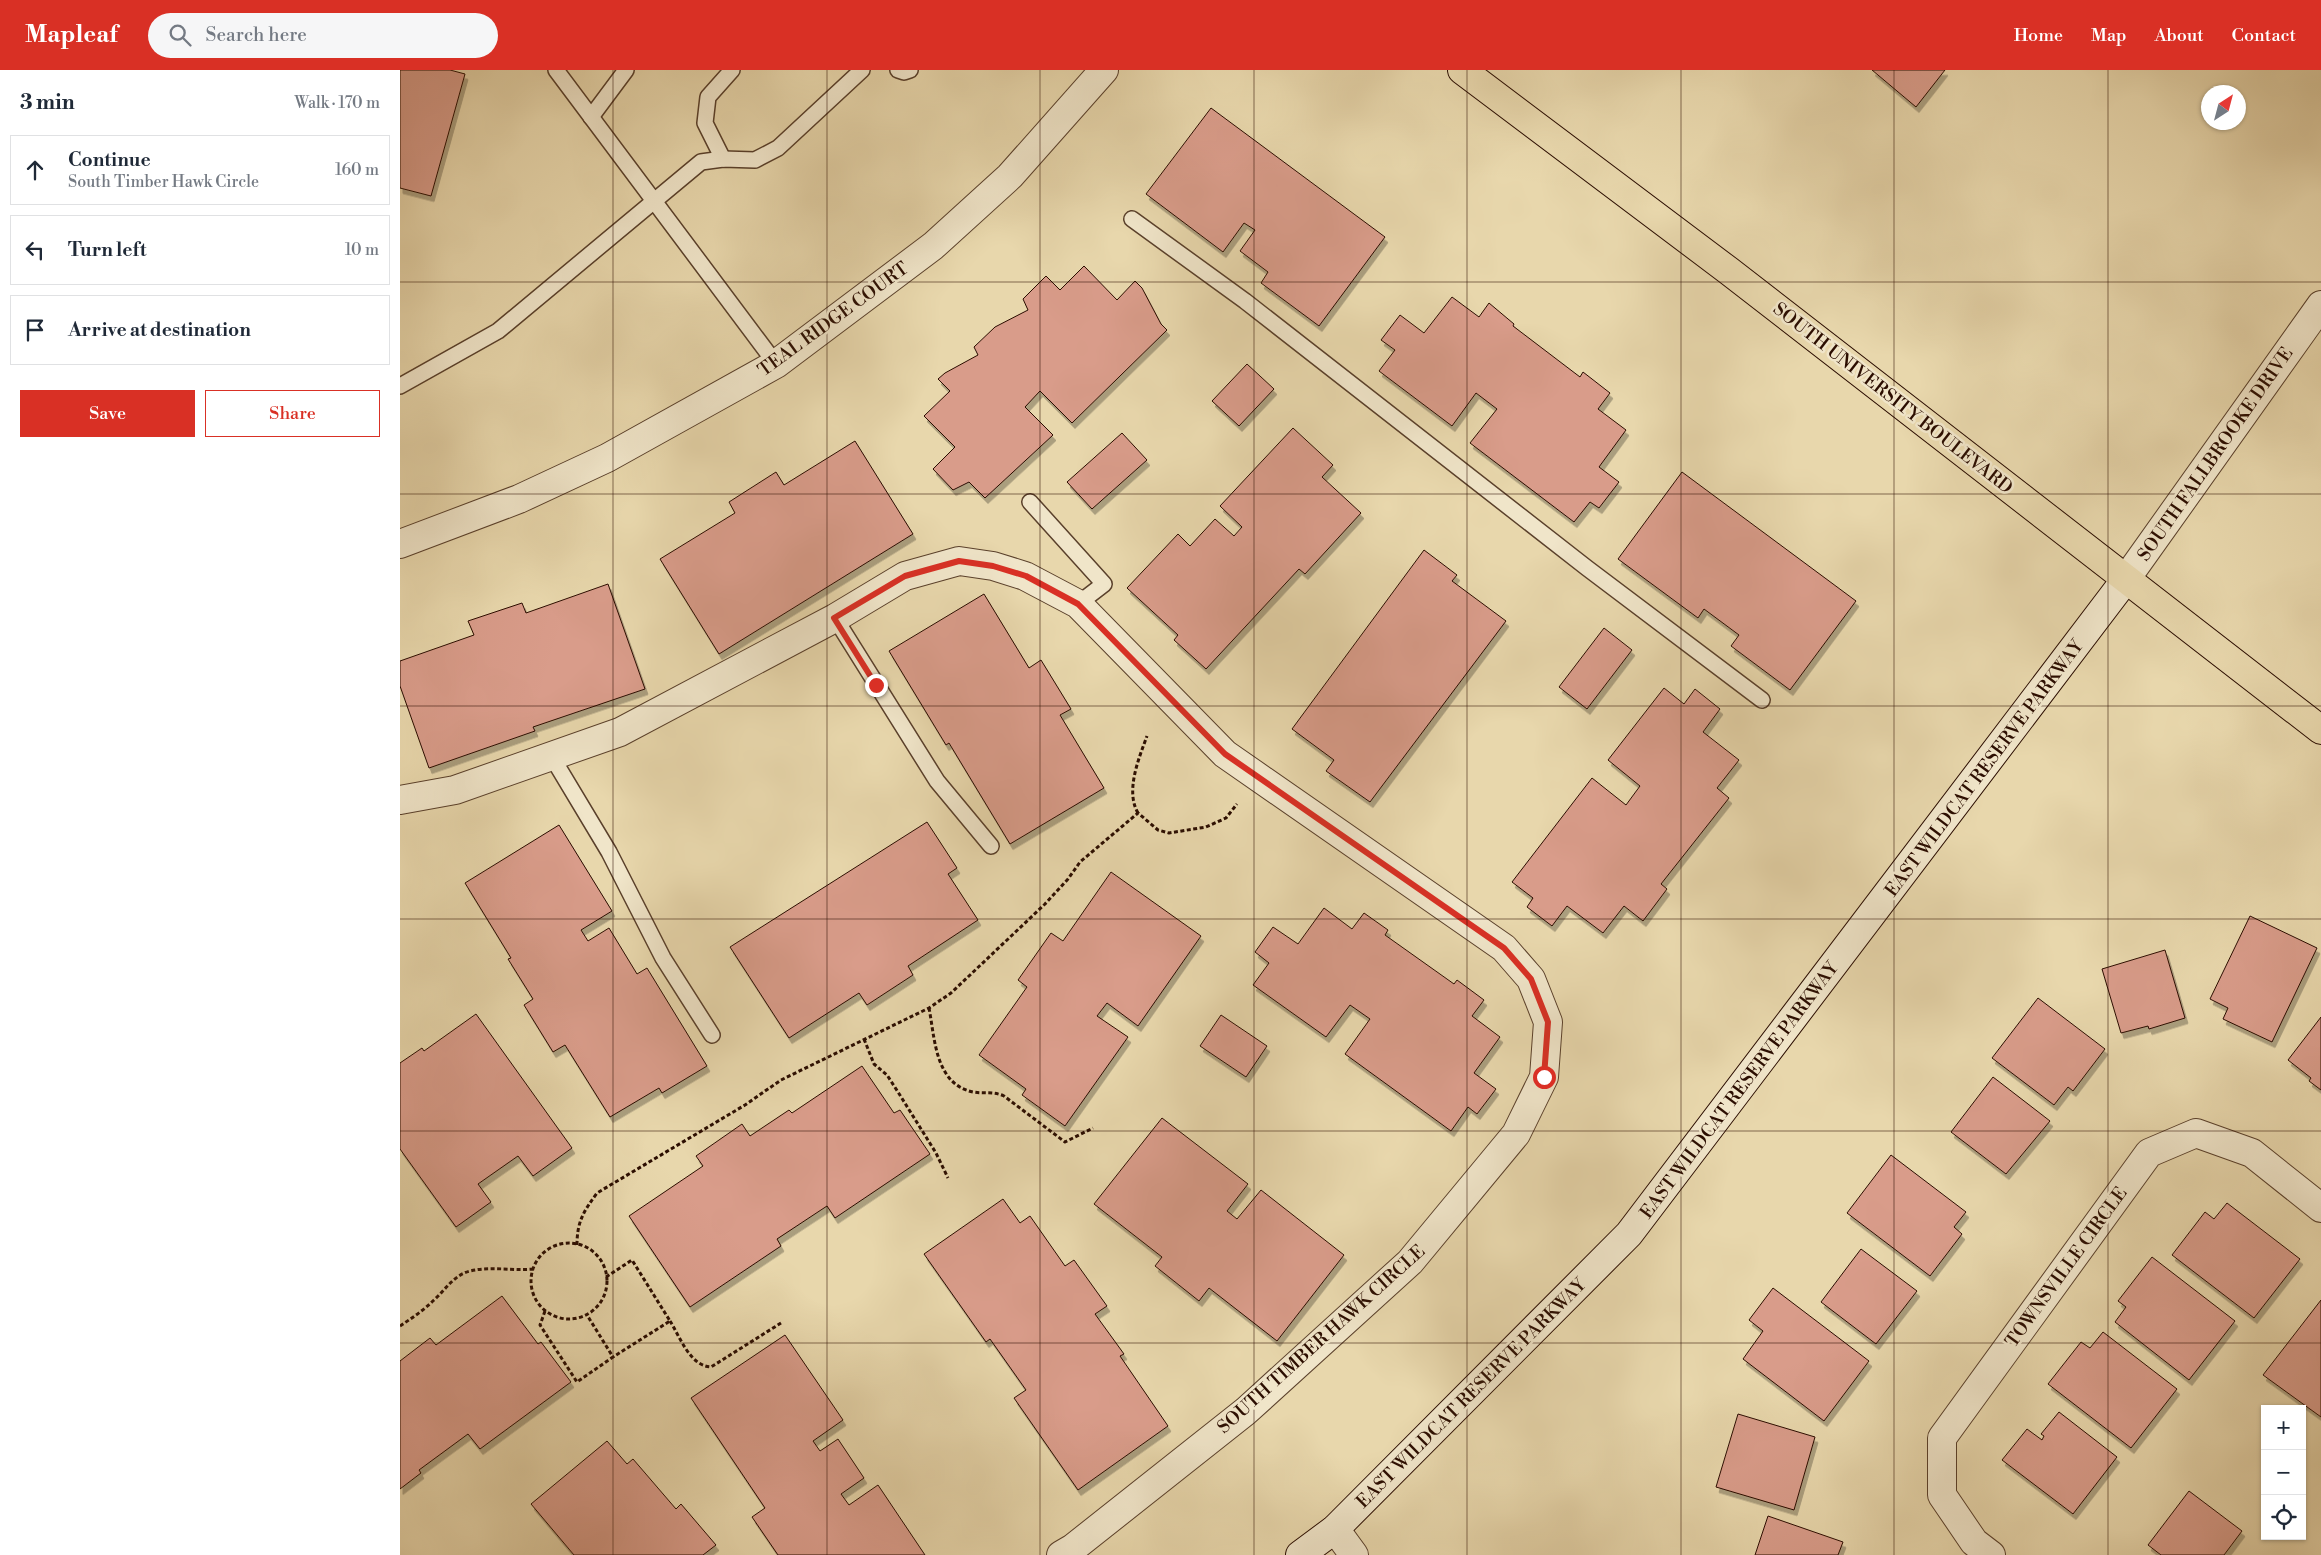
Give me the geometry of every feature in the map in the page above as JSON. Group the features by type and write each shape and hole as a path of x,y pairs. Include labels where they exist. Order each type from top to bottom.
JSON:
{"main road":[{"name":"SOUTH UNIVERSITY BOULEVARD","path":"1462,70 1689,240 2321,730"}],"street":[{"name":"TEAL RIDGE COURT","path":"400,544 519,499 607,458 776,364 933,246 1010,176 1104,70"},
{"name":"SOUTH FALLBROOKE DRIVE","path":"2126,579 2321,305"},
{"name":"SOUTH TIMBER HAWK CIRCLE","path":"400,800 455,790 620,732 834,618 905,576 959,561 993,566 1026,576 1078,604 1225,754 1504,948 1531,979 1548,1022 1544,1077 1516,1134 1410,1262 1246,1411 1073,1548 1061,1555"},
{"name":"EAST WILDCAT RESERVE PARKWAY","path":"1300,1555 1335,1529 1629,1234 2126,579"},
{"name":"TOWNSVILLE CIRCLE","path":"1978,1551 1942,1495 1942,1438 2149,1153 2196,1133 2252,1153 2321,1208"},
{"path":"1335,1529 1354,1555"}],"lane":[{"path":"556,70 656,201 776,364"},
{"path":"592,117 626,70"},
{"path":"723,159 705,123 708,98 732,70"},
{"path":"400,386 498,331 701,162 723,159 755,160 778,148 862,70"},
{"path":"898,70 904,72 910,70"},
{"path":"1132,219 1245,301 1587,568 1762,700"},
{"path":"1030,502 1104,584 1078,604"},
{"path":"834,618 937,781 991,846"},
{"path":"552,757 609,852 663,958 712,1035"}],"path":[{"path":"1147,736 1139,758 1133,785 1134,805 1138,813 1158,830 1169,833 1206,827 1226,818 1258,778"},
{"path":"577,1245 577,1227 585,1209 597,1193 745,1105 781,1080 929,1008 951,993 1045,904 1068,879 1080,862 1138,813"},
{"path":"929,1008 938,1058 943,1071 951,1081 973,1092 996,1092 1004,1096 1065,1142 1092,1128"},
{"path":"864,1039 874,1064 887,1075 936,1153 948,1178"},
{"path":"577,1245 590,1250 599,1259 605,1270 607,1283 604,1296 597,1307 587,1315 574,1319 562,1319 545,1310 533,1295 530,1282 532,1269 538,1259 556,1246 577,1245"},
{"path":"606,1277 632,1260 693,1358 705,1367 711,1367 780,1323"},
{"path":"400,1326 434,1300 455,1278 468,1272 490,1268 516,1271 532,1269"},
{"path":"545,1310 540,1325 577,1382 670,1321"},
{"path":"587,1315 613,1357"}],"building":[{"path":"400,70 450,70 465,74 431,196 400,188"},
{"path":"1872,70 1945,70 1916,107"},
{"path":"1211,108 1385,237 1319,326 1261,283 1268,272 1240,251 1255,230 1244,223 1223,252 1146,194"},
{"path":"1084,266 1117,300 1135,281 1142,288 1161,324 1167,330 1072,423 1040,391 1025,407 1053,435 985,498 969,482 953,490 933,469 955,447 924,416 950,391 938,379 945,373 978,355 974,347 995,327 1028,310 1023,299 1046,276 1060,290"},
{"path":"1452,297 1479,317 1489,303 1514,324 1513,326 1580,377 1583,372 1610,393 1598,409 1626,430 1599,467 1619,482 1599,508 1590,502 1574,522 1470,443 1497,409 1476,393 1452,426 1379,371 1395,350 1381,340 1400,315 1424,333"},
{"path":"1247,364 1274,389 1239,426 1212,401"},
{"path":"1293,428 1333,465 1322,477 1361,513 1305,574 1299,569 1206,669 1174,640 1178,635 1127,588 1178,534 1190,546 1215,519 1234,536 1242,527 1220,506"},
{"path":"1122,433 1147,460 1092,509 1067,482"},
{"path":"855,441 913,534 719,654 660,559 735,513 729,502 776,472 784,485"},
{"path":"1682,472 1856,601 1790,690 1731,646 1739,635 1704,609 1698,618 1618,559"},
{"path":"1424,550 1457,575 1452,581 1506,621 1370,802 1326,771 1334,760 1292,729"},
{"path":"608,584 645,689 533,727 535,731 429,768 400,686 400,661 474,635 468,621 522,603 526,613"},
{"path":"984,594 1029,668 1041,660 1071,709 1060,715 1104,788 1010,844 949,743 946,745 889,651"},
{"path":"1604,628 1632,650 1587,709 1559,687"},
{"path":"1664,688 1684,704 1695,689 1720,709 1703,732 1739,760 1717,788 1729,798 1661,884 1667,889 1643,921 1624,906 1603,933 1567,906 1552,926 1527,907 1533,898 1512,882 1592,778 1626,805 1640,786 1608,760"},
{"path":"927,822 957,868 948,874 978,920 908,966 913,975 867,1005 859,993 789,1038 730,947"},
{"path":"559,825 612,911 581,930 588,941 609,928 637,974 647,968 707,1066 662,1093 659,1088 610,1117 565,1045 553,1052 524,1005 533,999 508,959 511,958 465,883"},
{"path":"1111,872 1201,936 1138,1026 1107,1003 1097,1016 1128,1037 1065,1126 1022,1095 1026,1089 979,1055 1027,987 1018,980 1051,933 1063,941"},
{"path":"1324,908 1352,929 1364,913 1388,930 1385,935 1454,984 1457,980 1484,1000 1472,1016 1500,1037 1474,1073 1496,1089 1477,1114 1468,1107 1451,1131 1345,1054 1370,1019 1350,1005 1326,1037 1253,985 1269,963 1255,952 1273,927 1298,944"},
{"path":"2250,916 2317,948 2272,1042 2223,1019 2228,1008 2210,999"},
{"path":"2165,950 2185,1018 2149,1029 2148,1026 2121,1033 2102,969"},
{"path":"2038,998 2105,1049 2073,1091 2068,1087 2054,1105 1992,1058"},
{"path":"476,1014 572,1148 533,1176 518,1156 478,1184 491,1202 456,1227 400,1149 400,1063 422,1048 424,1051"},
{"path":"1221,1015 1267,1046 1246,1077 1200,1046"},
{"path":"2321,1017 2321,1090 2309,1081 2311,1078 2288,1060"},
{"path":"862,1066 894,1113 900,1110 930,1154 835,1218 827,1206 777,1239 781,1246 690,1307 629,1216 703,1166 696,1156 742,1124 750,1136 789,1110 792,1113"},
{"path":"1993,1077 2050,1121 2006,1174 1951,1132"},
{"path":"1162,1118 1248,1184 1227,1211 1237,1219 1261,1190 1344,1255 1277,1341 1209,1288 1199,1301 1155,1266 1162,1257 1094,1204"},
{"path":"1891,1155 1966,1212 1954,1227 1962,1234 1930,1276 1847,1213"},
{"path":"1003,1199 1020,1223 1030,1216 1065,1266 1074,1260 1107,1306 1095,1314 1124,1354 1120,1356 1168,1426 1078,1490 1014,1398 1026,1390 990,1339 986,1342 924,1254"},
{"path":"2227,1203 2300,1259 2254,1318 2172,1255 2205,1212 2214,1219"},
{"path":"1861,1249 1917,1291 1876,1344 1821,1302"},
{"path":"2152,1257 2235,1321 2189,1380 2115,1322 2126,1307 2118,1301"},
{"path":"1773,1288 1869,1361 1824,1421 1743,1359 1763,1331 1749,1320"},
{"path":"502,1296 538,1344 541,1342 571,1382 480,1449 468,1434 419,1470 421,1473 400,1489 400,1361 430,1338 436,1345"},
{"path":"2321,1300 2321,1417 2263,1375"},
{"path":"2103,1332 2177,1389 2131,1448 2048,1384 2081,1342 2090,1348"},
{"path":"785,1335 843,1420 813,1441 820,1451 838,1439 864,1478 841,1494 849,1505 878,1485 925,1555 778,1555 752,1517 765,1508 691,1398"},
{"path":"2059,1412 2117,1457 2073,1514 2002,1460 2027,1429 2042,1440 2044,1436 2041,1434"},
{"path":"1738,1414 1815,1437 1794,1510 1716,1487"},
{"path":"607,1441 627,1464 633,1459 676,1509 681,1504 716,1545 703,1555 574,1555 531,1504"},
{"path":"2189,1491 2242,1531 2224,1555 2161,1555 2148,1545"},
{"path":"1768,1516 1843,1542 1838,1555 1755,1555"}],"route":[{"path":"876,685 834,618 905,576 959,561 993,566 1026,576 1078,604 1225,754 1504,948 1531,979 1548,1022 1544,1077"}]}
